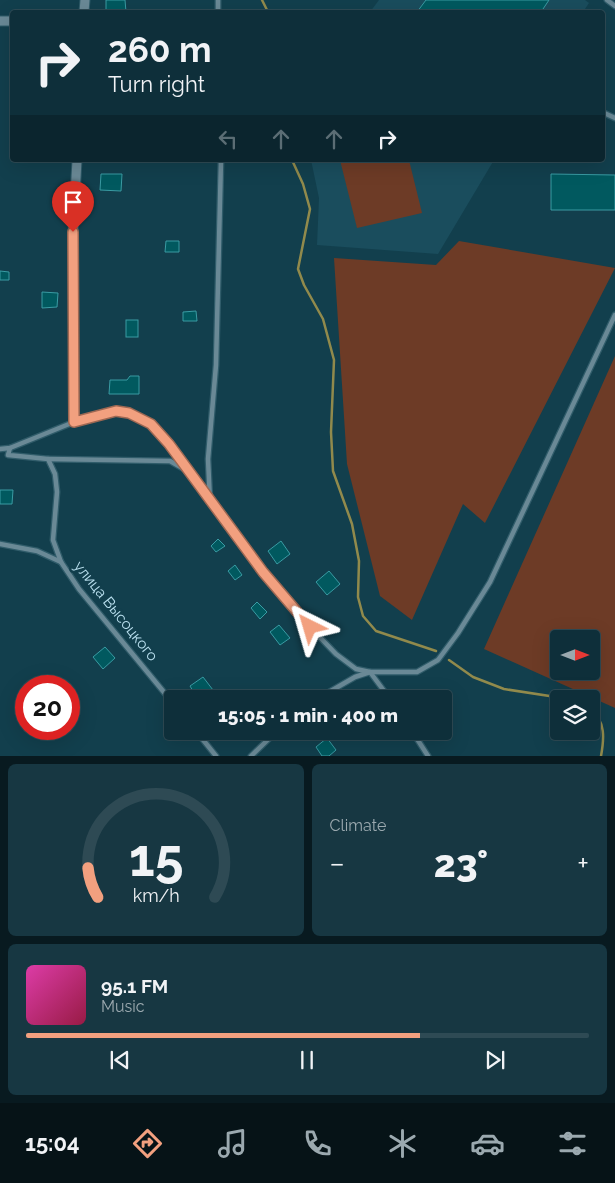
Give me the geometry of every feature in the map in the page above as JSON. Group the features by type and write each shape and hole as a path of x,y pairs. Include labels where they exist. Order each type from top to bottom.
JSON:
{"street":[{"path":"74,422 73,232 77,162"}],"lane":[{"path":"607,0 615,6"},
{"path":"210,502 208,459 216,365 221,162"},
{"path":"0,449 10,448 74,422 103,413 129,413 151,424 169,444 263,572 336,654 356,669 370,672 417,672 438,660 458,633 490,582 615,315"},
{"path":"10,448 8,454 48,459 170,462 187,471"},
{"name":"улица Высоцкого","path":"48,459 55,474 57,492 53,540 61,562 79,589 164,692"},
{"path":"0,544 37,551 61,562"},
{"path":"333,690 355,677 370,672"},
{"path":"370,672 383,690"},
{"path":"203,740 216,756"},
{"path":"252,756 267,740"},
{"path":"418,740 428,756"}],"shaded area":[{"path":"379,0 585,0 589,3 584,10 372,10"},
{"path":"311,162 493,162 438,254 317,245 319,198"},
{"path":"340,162 409,162 422,213 357,228"},
{"path":"459,241 615,268 485,523 463,504 412,620 380,596 347,464 334,258 436,265"},
{"path":"615,356 615,708 600,701 600,690 575,690 553,680 600,680 600,630 550,630 550,679 484,649"}],"building":[{"path":"106,0 125,0 126,10 106,10"},
{"path":"426,0 549,0 542,10 418,10"},
{"path":"101,174 122,174 121,191 100,190"},
{"path":"551,174 615,175 615,210 551,210"},
{"path":"166,241 179,241 179,252 165,252"},
{"path":"0,271 9,272 9,280 0,280"},
{"path":"42,292 58,293 57,307 42,308"},
{"path":"196,311 197,321 183,321 183,312"},
{"path":"126,320 138,320 138,337 126,337"},
{"path":"130,376 139,376 139,394 109,394 110,380 127,380"},
{"path":"0,490 13,490 12,504 0,504"},
{"path":"218,539 225,546 216,552 211,546"},
{"path":"281,541 290,554 277,564 268,551"},
{"path":"235,565 242,575 235,580 228,571"},
{"path":"329,571 340,584 327,595 316,582"},
{"path":"257,602 267,612 260,619 251,608"},
{"path":"279,625 290,638 280,645 270,632"},
{"path":"105,647 115,658 103,669 93,657"},
{"path":"203,677 213,690 192,690 190,686"},
{"path":"325,740 328,740 336,750 329,756 322,756 316,747"}],"waterway":[{"path":"262,0 267,10"},
{"path":"293,162 303,184 310,209 298,269 304,285 323,319 334,360 331,432 333,471 352,524 359,561 358,597 363,616 376,631 436,651"},
{"path":"449,660 473,677 504,689 550,696"},
{"path":"600,722 603,731 601,756"}],"route":[{"path":"73,232 74,422 116,411 129,413 151,424 169,444 220,516 263,572 310,627"}]}
